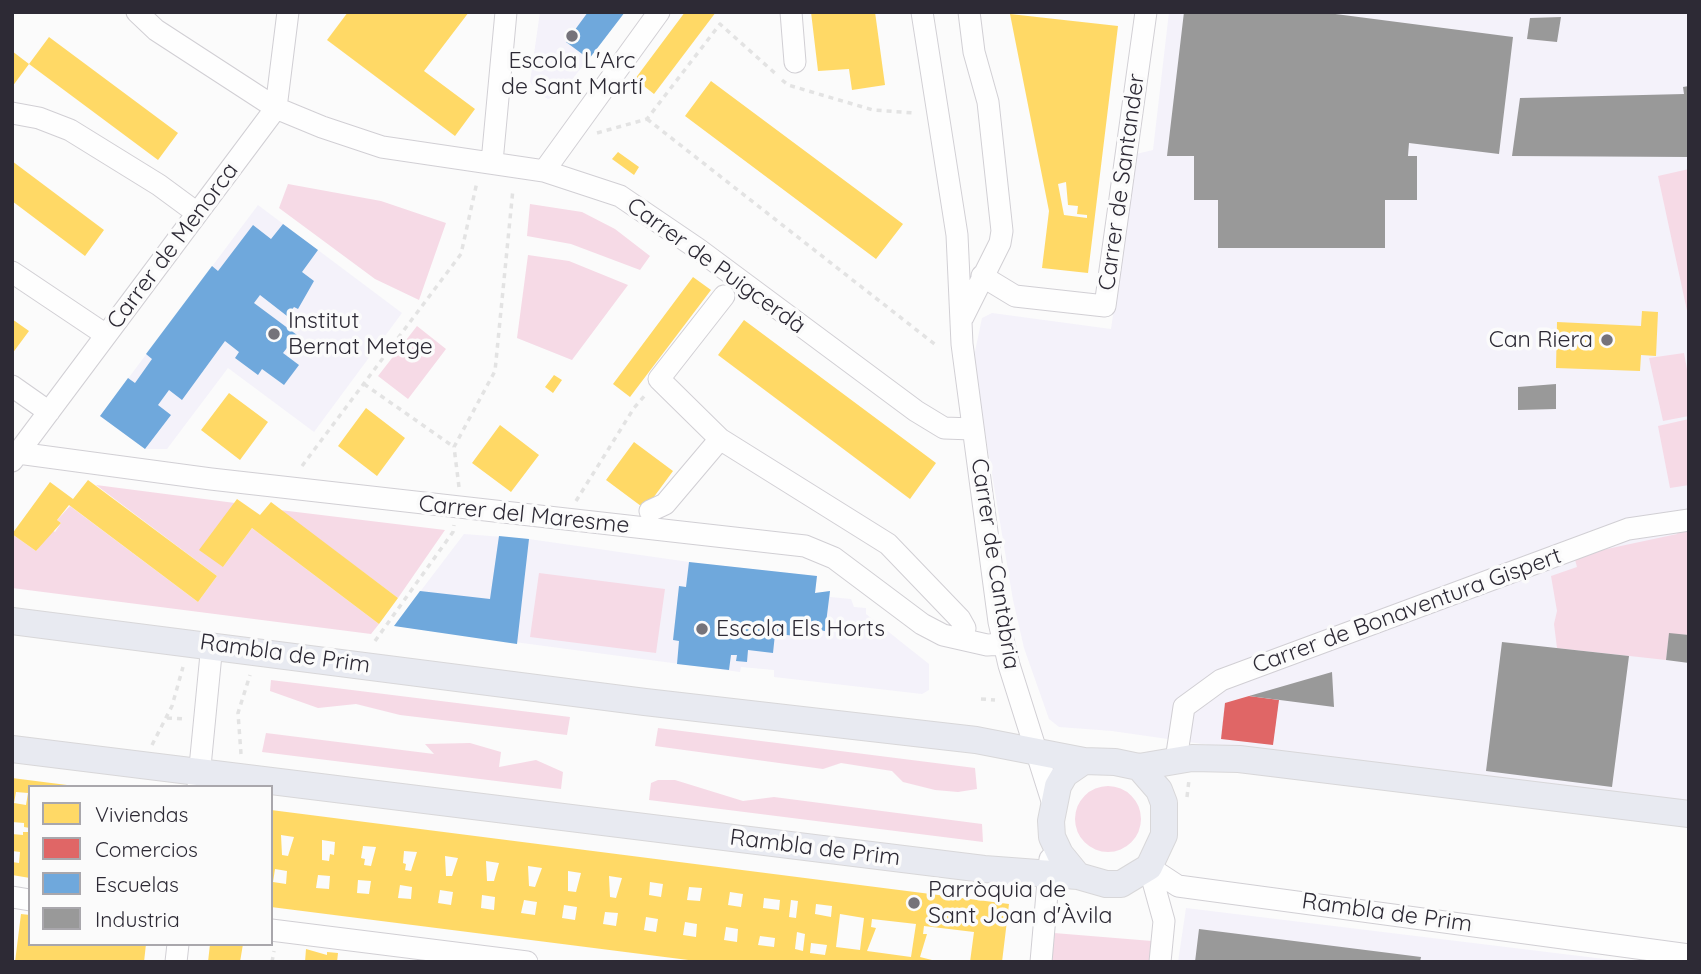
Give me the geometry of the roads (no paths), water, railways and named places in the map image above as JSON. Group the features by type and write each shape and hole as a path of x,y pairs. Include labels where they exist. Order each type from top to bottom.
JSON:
{"main road":[{"name":"Rambla de Prim","path":"12,621 212,644 645,702 976,740 1084,761 1115,762 1139,767 1176,760"},
{"name":"Rambla de Prim","path":"12,749 251,785"},
{"path":"1149,867 1164,835 1164,803 1176,760 1239,759 1689,814"},
{"path":"1078,876 1060,854 1052,837 1052,801 1065,774 1084,761"},
{"path":"1139,767 1152,779 1164,803"},
{"name":"Rambla de Prim","path":"273,787 1049,875 1078,876 1093,883 1121,884 1149,867"}],"street":[{"name":"Carrer de Puigcerdà","path":"137,12 156,30 276,108 382,147 544,171 620,196 698,249 915,411 944,428 973,429"},
{"name":"Carrer de Menorca","path":"15,457 276,108 288,12"},
{"path":"492,162 506,12"},
{"path":"544,171 659,12"},
{"path":"791,12 795,62"},
{"path":"960,322 1000,243 1002,215 988,102 974,52 969,12"},
{"name":"Carrer de Santander","path":"982,276 1015,296 1105,306 1144,12"},
{"name":"Carrer de Cantàbria","path":"928,18 957,235 960,322 1004,644 1052,801"},
{"path":"12,114 39,118 70,130 148,178 197,213"},
{"path":"12,272 106,335"},
{"path":"724,296 659,379 720,439 888,544 960,619 965,628"},
{"path":"12,386 49,412"},
{"path":"650,511 665,504 720,439"},
{"name":"Carrer del Maresme","path":"15,457 805,546 834,558 922,624 943,635 987,645 1004,644"},
{"name":"Carrer de Bonaventura Gispert","path":"1176,760 1184,707 1221,680 1628,529 1689,520"},
{"path":"198,779 212,644"},
{"path":"1041,962 1052,837"},
{"path":"1149,867 1164,920 1160,962"},
{"name":"Rambla de Prim","path":"1149,867 1178,886 1689,956"},
{"path":"273,930 527,962"}],"place":[{"name":"Escola L'Arc de Sant Martí","path":"572,36"},
{"name":"Institut Bernat Metge","path":"274,334"},
{"name":"Can Riera","path":"1607,340"},
{"name":"Escola Els Horts","path":"702,629"},
{"name":"Parròquia de Sant Joan d'Àvila","path":"914,903"}]}
